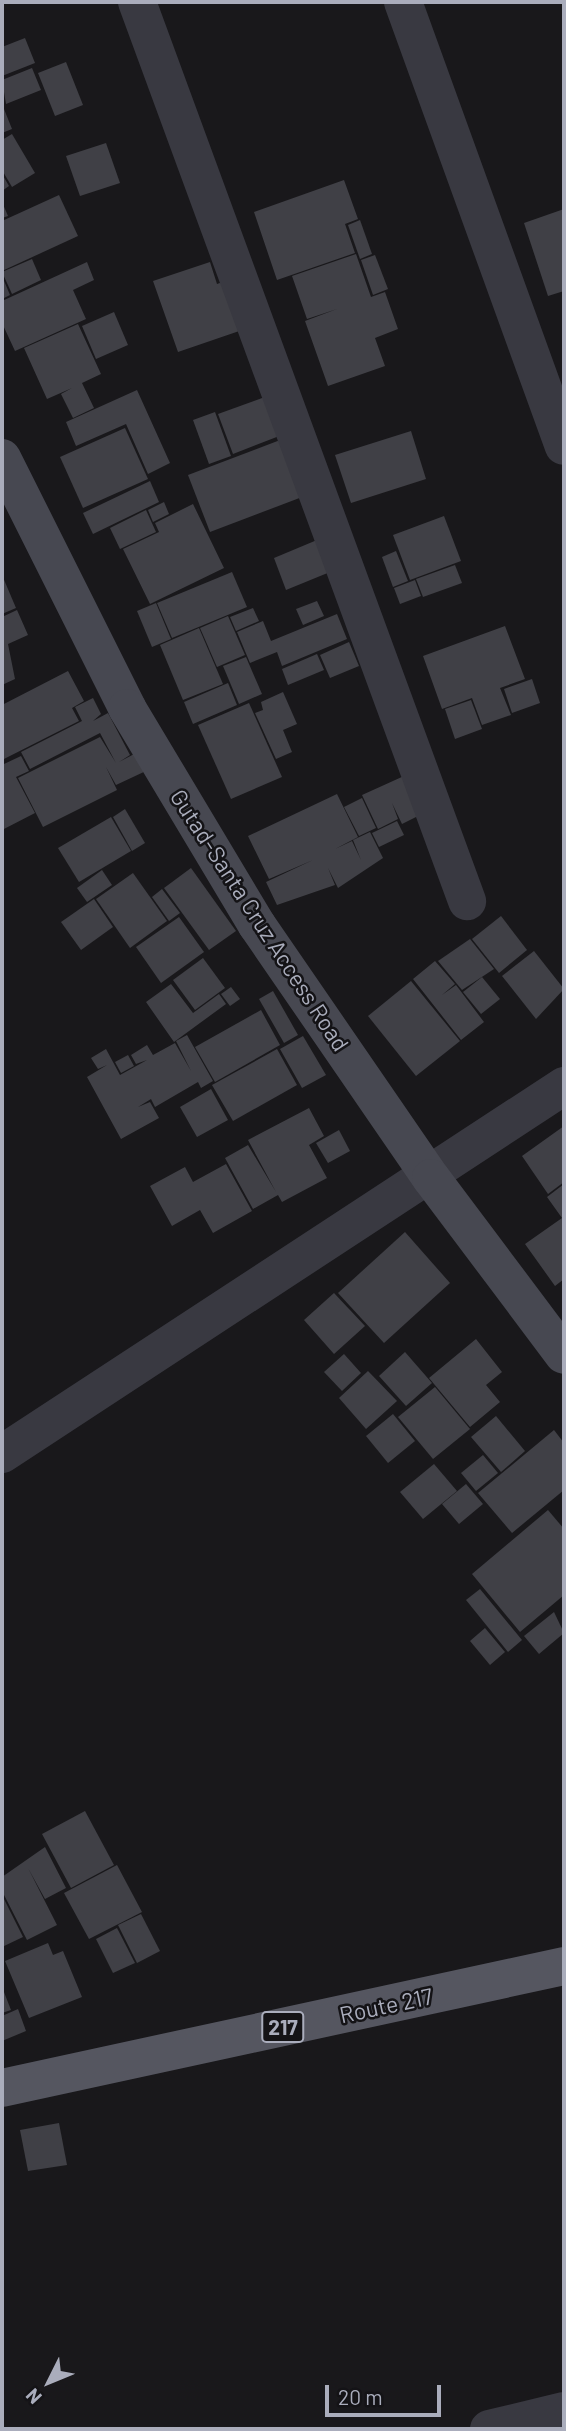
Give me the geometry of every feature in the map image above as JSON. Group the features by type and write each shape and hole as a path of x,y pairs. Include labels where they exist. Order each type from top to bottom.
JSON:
{"main road":[{"name":"Gutad-Santa Cruz Access Road","path":"2,458 127,708 257,925 431,1178 564,1355"},
{"name":"Route 217","path":"2,2088 564,1966"}],"street":[{"path":"137,2 467,901"},
{"path":"403,2 564,446"},
{"path":"2,1454 431,1178 564,1086"},
{"path":"489,2429 564,2411"}],"building":[{"path":"25,38 35,63 2,76 2,47"},
{"path":"66,62 83,105 55,116 38,73"},
{"path":"32,68 41,90 6,104 2,80"},
{"path":"2,104 12,129 2,133"},
{"path":"12,134 35,173 12,187 2,170 2,140"},
{"path":"106,143 120,183 80,196 66,156"},
{"path":"2,174 9,186 2,191"},
{"path":"344,180 358,219 345,224 355,253 277,280 254,212"},
{"path":"59,195 78,236 2,271 2,221"},
{"path":"2,202 8,216 2,218"},
{"path":"564,209 564,291 548,296 524,223"},
{"path":"360,220 372,254 360,259 348,225"},
{"path":"356,254 371,297 385,292 398,329 375,338 385,366 328,386 305,321 337,309 307,319 292,276"},
{"path":"375,255 388,289 373,295 361,260"},
{"path":"32,259 41,280 12,294 2,272"},
{"path":"87,262 94,280 73,290 86,319 15,351 2,323 2,301"},
{"path":"210,262 217,284 231,279 248,328 178,352 153,281"},
{"path":"2,276 10,295 2,299"},
{"path":"114,312 128,345 96,359 82,326"},
{"path":"78,324 101,374 82,383 94,408 73,418 61,394 72,388 47,399 24,348"},
{"path":"137,390 170,463 148,474 126,424 76,446 66,422"},
{"path":"273,394 287,433 233,454 218,414"},
{"path":"215,412 231,456 209,464 193,420"},
{"path":"125,428 148,479 83,508 60,457"},
{"path":"411,431 426,479 351,503 335,455"},
{"path":"288,437 310,494 210,532 188,475"},
{"path":"150,481 159,502 93,534 83,513"},
{"path":"164,502 169,514 153,522 148,510"},
{"path":"193,504 224,568 150,604 123,549 159,532 155,523"},
{"path":"146,510 156,532 120,549 110,528"},
{"path":"444,516 461,561 410,580 393,535"},
{"path":"317,540 330,572 286,590 274,558"},
{"path":"396,551 408,581 393,587 382,557"},
{"path":"455,565 462,583 423,597 416,579"},
{"path":"232,572 247,607 172,638 157,603"},
{"path":"2,575 16,608 2,614"},
{"path":"415,580 421,596 400,604 394,588"},
{"path":"317,601 324,616 303,625 296,609"},
{"path":"156,603 171,639 152,647 137,611"},
{"path":"253,608 259,621 236,631 230,617"},
{"path":"17,610 28,635 8,644 15,679 2,685 2,617"},
{"path":"337,614 347,639 282,666 277,652 250,663 237,632 263,621 271,641"},
{"path":"228,616 245,655 217,667 200,628"},
{"path":"505,626 525,679 500,688 511,715 482,725 472,698 442,709 423,656"},
{"path":"199,628 223,684 183,700 160,645"},
{"path":"349,642 359,666 330,678 320,655"},
{"path":"317,654 324,670 288,685 282,669"},
{"path":"246,657 262,694 239,704 223,666"},
{"path":"68,671 84,701 72,708 79,721 2,760 2,705"},
{"path":"532,679 540,703 512,713 504,689"},
{"path":"228,683 237,705 193,724 184,702"},
{"path":"283,692 297,724 283,730 292,752 276,759 255,713 263,710 261,702"},
{"path":"93,698 101,714 93,721 108,713 130,755 119,762 138,752 148,770 116,785 106,767 117,790 43,827 18,778 100,737 116,763 100,733 30,769 21,752 82,721 75,707"},
{"path":"471,700 482,729 455,739 445,709"},
{"path":"249,703 282,777 231,799 198,725"},
{"path":"21,756 29,771 16,777 35,813 2,830 4,764"},
{"path":"404,776 422,814 402,824 392,803 398,819 378,829 362,795"},
{"path":"337,794 358,837 335,849 352,841 361,860 353,840 370,832 383,858 338,888 328,868 335,885 277,905 266,882 313,860 269,879 248,836"},
{"path":"362,798 376,828 359,836 344,807"},
{"path":"125,809 145,843 132,851 113,817"},
{"path":"111,817 131,851 79,882 58,848"},
{"path":"397,821 404,835 379,847 372,833"},
{"path":"191,868 236,931 209,950 164,888"},
{"path":"102,870 112,885 87,902 77,888"},
{"path":"133,873 167,921 130,948 96,899"},
{"path":"162,889 180,913 169,921 152,897"},
{"path":"94,899 113,927 81,950 61,922"},
{"path":"501,916 527,950 499,973 472,939"},
{"path":"179,917 204,952 161,983 136,947"},
{"path":"470,939 494,969 462,990 438,961"},
{"path":"534,951 564,989 536,1019 502,976"},
{"path":"203,958 225,988 195,1010 173,980"},
{"path":"435,961 455,984 442,995 456,985 484,1022 461,1040 413,979"},
{"path":"482,977 500,999 481,1014 463,992"},
{"path":"411,981 460,1041 416,1076 368,1016"},
{"path":"171,984 193,1013 219,994 226,1004 174,1042 146,1002"},
{"path":"231,987 240,999 230,1006 221,994"},
{"path":"273,991 298,1035 284,1043 259,999"},
{"path":"261,1010 280,1045 215,1082 195,1047"},
{"path":"187,1035 213,1081 201,1088 198,1082 155,1107 151,1099 138,1107 150,1102 159,1118 121,1139 87,1077 107,1065 98,1069 91,1058 106,1049 120,1075 147,1060 136,1064 131,1055 147,1045 153,1055 175,1043 191,1071 176,1041"},
{"path":"303,1036 326,1075 302,1088 280,1049"},
{"path":"277,1049 297,1085 233,1121 212,1085"},
{"path":"128,1055 134,1066 121,1073 115,1062"},
{"path":"211,1089 228,1120 197,1137 180,1107"},
{"path":"309,1108 324,1136 309,1145 327,1178 282,1202 278,1195 253,1209 225,1158 248,1145 276,1192 248,1140"},
{"path":"564,1126 564,1182 548,1194 522,1156"},
{"path":"339,1130 350,1151 328,1163 316,1143"},
{"path":"226,1164 252,1211 213,1233 200,1210 172,1226 150,1186 185,1167 193,1182"},
{"path":"564,1184 564,1279 555,1286 525,1244 562,1218 547,1197"},
{"path":"405,1232 450,1283 384,1343 338,1293"},
{"path":"334,1293 365,1326 334,1354 304,1320"},
{"path":"476,1339 502,1372 486,1385 500,1402 470,1427 429,1378"},
{"path":"405,1352 432,1383 406,1406 379,1376"},
{"path":"344,1354 361,1373 342,1391 324,1372"},
{"path":"368,1371 397,1401 366,1429 339,1398"},
{"path":"435,1387 470,1429 433,1459 398,1417"},
{"path":"393,1414 415,1441 388,1463 366,1436"},
{"path":"496,1416 525,1451 501,1472 471,1437"},
{"path":"554,1430 564,1443 564,1490 512,1533 478,1493"},
{"path":"483,1455 498,1473 476,1491 461,1473"},
{"path":"434,1464 457,1491 423,1519 400,1492"},
{"path":"466,1484 483,1504 459,1524 442,1504"},
{"path":"548,1510 564,1529 564,1595 520,1632 472,1574"},
{"path":"480,1589 522,1640 508,1652 466,1600"},
{"path":"554,1612 564,1633 539,1654 524,1636"},
{"path":"485,1628 505,1652 490,1665 470,1641"},
{"path":"85,1811 114,1865 71,1888 42,1834"},
{"path":"45,1847 66,1888 45,1899 28,1868 57,1925 27,1940 2,1891 2,1877"},
{"path":"117,1865 142,1912 89,1939 64,1893"},
{"path":"2,1895 23,1937 2,1947"},
{"path":"141,1914 160,1951 137,1963 118,1925"},
{"path":"117,1928 135,1963 113,1973 96,1939"},
{"path":"48,1943 53,1955 63,1951 82,1997 29,2018 5,1961"},
{"path":"2,1987 11,2010 2,2013"},
{"path":"18,2009 26,2031 2,2041 2,2016"},
{"path":"59,2123 67,2165 28,2171 20,2130"}]}
